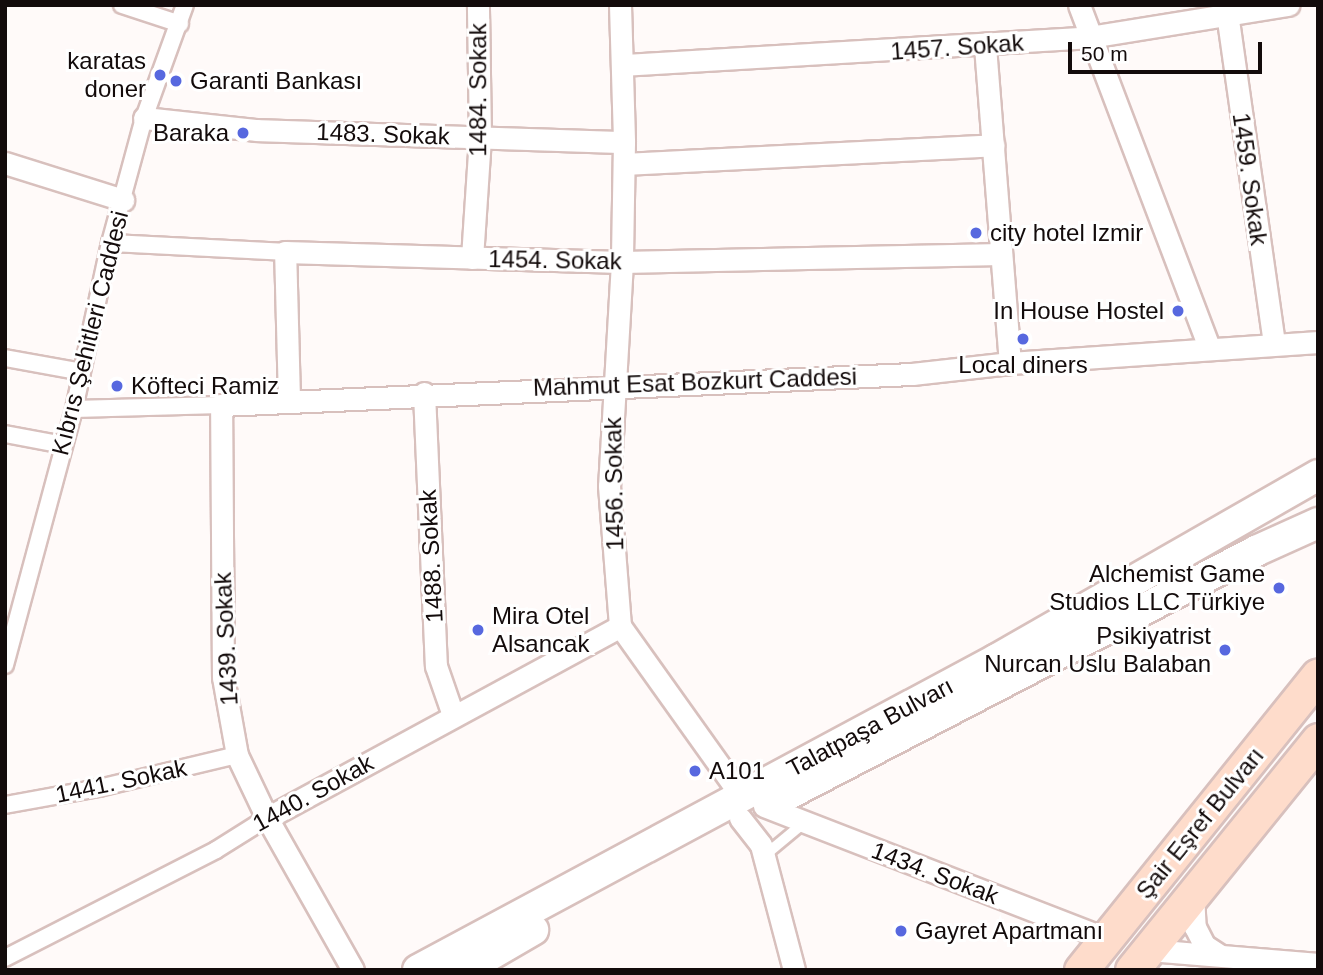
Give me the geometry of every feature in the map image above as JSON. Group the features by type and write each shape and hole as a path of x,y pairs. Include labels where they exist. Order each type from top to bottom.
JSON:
{"main road":[{"name":"Talatpaşa Bulvarı","path":"464,970 749,807 996,659 1318,475"},
{"name":"Talatpaşa Bulvarı","path":"418,970 1318,523"},
{"name":"Şair Eşref Bulvarı","path":"1081,970 1318,675"},
{"name":"Şair Eşref Bulvarı","path":"1140,960 1318,740"},
{"path":"1107,939 1140,960"}],"street":[{"path":"122,5 180,24"},
{"name":"Kıbrıs Şehitleri Caddesi","path":"5,664 74,408 110,243 144,118 186,5"},
{"name":"1484. Sokak","path":"472,258 480,137 478,5"},
{"name":"1456. Sokak","path":"620,5 624,142 622,262 609,486 620,626"},
{"path":"1079,5 1209,348"},
{"name":"1457. Sokak","path":"623,65 985,46 1090,37 1288,5"},
{"name":"1459. Sokak","path":"1227,13 1274,344"},
{"path":"985,46 1010,363"},
{"name":"1483. Sokak","path":"144,118 257,130 624,142"},
{"path":"624,164 994,145"},
{"path":"5,163 123,200"},
{"name":"1454. Sokak","path":"110,243 285,252 622,262 1001,254"},
{"path":"285,252 289,400"},
{"name":"Mahmut Esat Bozkurt Caddesi","path":"74,408 221,405 424,393 912,374 1010,363 1209,348 1274,344 1317,347"},
{"path":"5,358 82,372"},
{"name":"1488. Sokak","path":"424,393 436,666 453,715"},
{"name":"1439. Sokak","path":"221,405 223,677 237,755 267,818 353,970"},
{"path":"5,434 63,445"},
{"path":"620,626 749,807 794,970"},
{"name":"1440. Sokak","path":"5,957 216,850 267,818 620,626"},
{"name":"1441. Sokak","path":"5,805 237,755"},
{"name":"1434. Sokak","path":"749,807 805,822 1107,939"},
{"path":"1193,894 1195,927 1204,945 1218,954"},
{"path":"1140,960 1218,954 1318,964"}],"lane":[{"path":"764,856 805,822"}],"place":[{"name":"karatas doner","path":"160,75"},
{"name":"Garanti Bankası","path":"176,81"},
{"name":"Baraka","path":"243,133"},
{"name":"city hotel Izmir","path":"976,233"},
{"name":"In House Hostel","path":"1178,311"},
{"name":"Local diners","path":"1023,339"},
{"name":"Köfteci Ramiz","path":"117,386"},
{"name":"Alchemist Game Studios LLC Türkiye","path":"1279,588"},
{"name":"Mira Otel Alsancak","path":"478,630"},
{"name":"Psikiyatrist Nurcan Uslu Balaban","path":"1225,650"},
{"name":"A101","path":"695,771"},
{"name":"Gayret Apartmanı","path":"901,931"}]}
